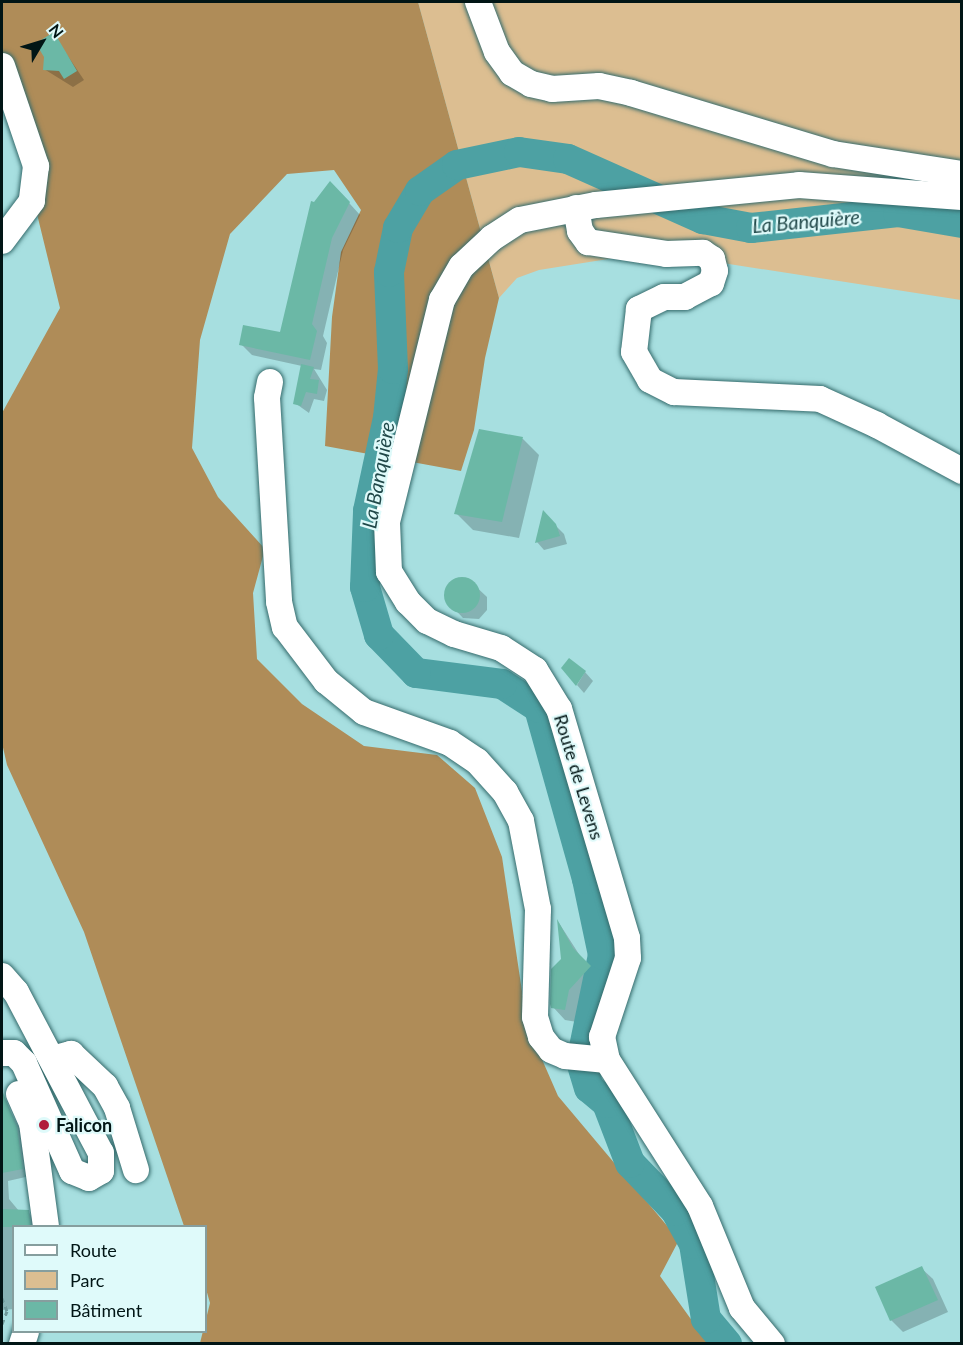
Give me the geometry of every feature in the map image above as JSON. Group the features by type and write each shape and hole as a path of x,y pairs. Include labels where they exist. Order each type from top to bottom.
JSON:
{"street":[{"path":"478,2 497,52 512,73 531,84 552,89 599,86 632,93 833,154 962,174"},
{"path":"2,66 36,166 32,201 2,241"},
{"name":"Route de Levens","path":"772,1344 742,1308 700,1206 602,1059 602,1037 628,958 627,938 558,709 536,670 501,648 453,634 427,621 408,602 388,572 387,522 442,300 462,266 492,238 520,220 586,206 799,185 962,197"},
{"path":"586,206 580,231 588,242 666,254 703,253 712,259 715,271 711,283 685,297 664,297 639,309 634,352 640,368 650,380 674,392 820,399 877,424 962,471"},
{"path":"270,382 267,398 279,602 285,627 326,681 364,712 450,743 477,761 505,792 521,822 538,909 535,1017 546,1044 565,1056 602,1059"},
{"path":"2,976 16,992 101,1154 101,1171 89,1178 72,1171 24,1063 14,1053 2,1053"},
{"path":"52,1059 71,1054 105,1086 117,1108 136,1170"},
{"path":"2,1059 32,1123 46,1225"}],"path":[{"path":"2,1298 8,1311 2,1324"}],"green space":[{"path":"418,2 961,2 961,300 652,252 539,270 517,278 499,298"}],"shaded area":[{"path":"2,2 418,2 499,298 485,358 474,430 461,471 325,446 332,317 341,252 361,210 334,170 287,174 230,234 200,340 192,448 218,497 265,549 253,593 257,659 302,704 364,746 437,755 475,788 502,857 527,1025 558,1096 679,1240 660,1276 708,1343 200,1343 202,1333 207,1333 210,1303 207,1292 207,1225 184,1225 84,932 7,765 2,743 2,413 60,308 2,71"}],"building":[{"path":"54,32 77,71 64,79 59,71 43,70 44,57 38,47 43,44 41,40"},
{"path":"330,181 350,202 332,238 312,324 317,331 310,360 239,345 243,325 280,332 311,201 314,202"},
{"path":"301,364 314,367 310,379 319,380 317,394 306,392 301,406 293,404"},
{"path":"479,429 523,437 502,522 454,514"},
{"path":"543,510 556,524 560,536 535,543"},
{"path":"462,577 475,582 480,595 475,608 462,613 449,608 444,595 449,582"},
{"path":"569,658 586,671 576,686 561,668"},
{"path":"557,919 573,948 591,966 569,990 565,1010 551,1008 550,1004 551,969 561,959"},
{"path":"2,1090 17,1127 23,1169 2,1173"},
{"path":"2,1209 29,1210 31,1225 2,1227"},
{"path":"922,1266 938,1300 890,1321 875,1287"}],"waterway":[{"name":"La Banquière","path":"727,1344 706,1319 694,1244 676,1211 630,1163 607,1103 589,1088 581,1062 603,955 587,879 539,708 502,684 416,673 379,635 365,587 368,511 388,418 393,369 389,272 398,228 420,191 457,165 519,152 568,159 703,219 751,228 898,212 962,223"}],"place":[{"name":"Falicon","path":"44,1125"}]}
